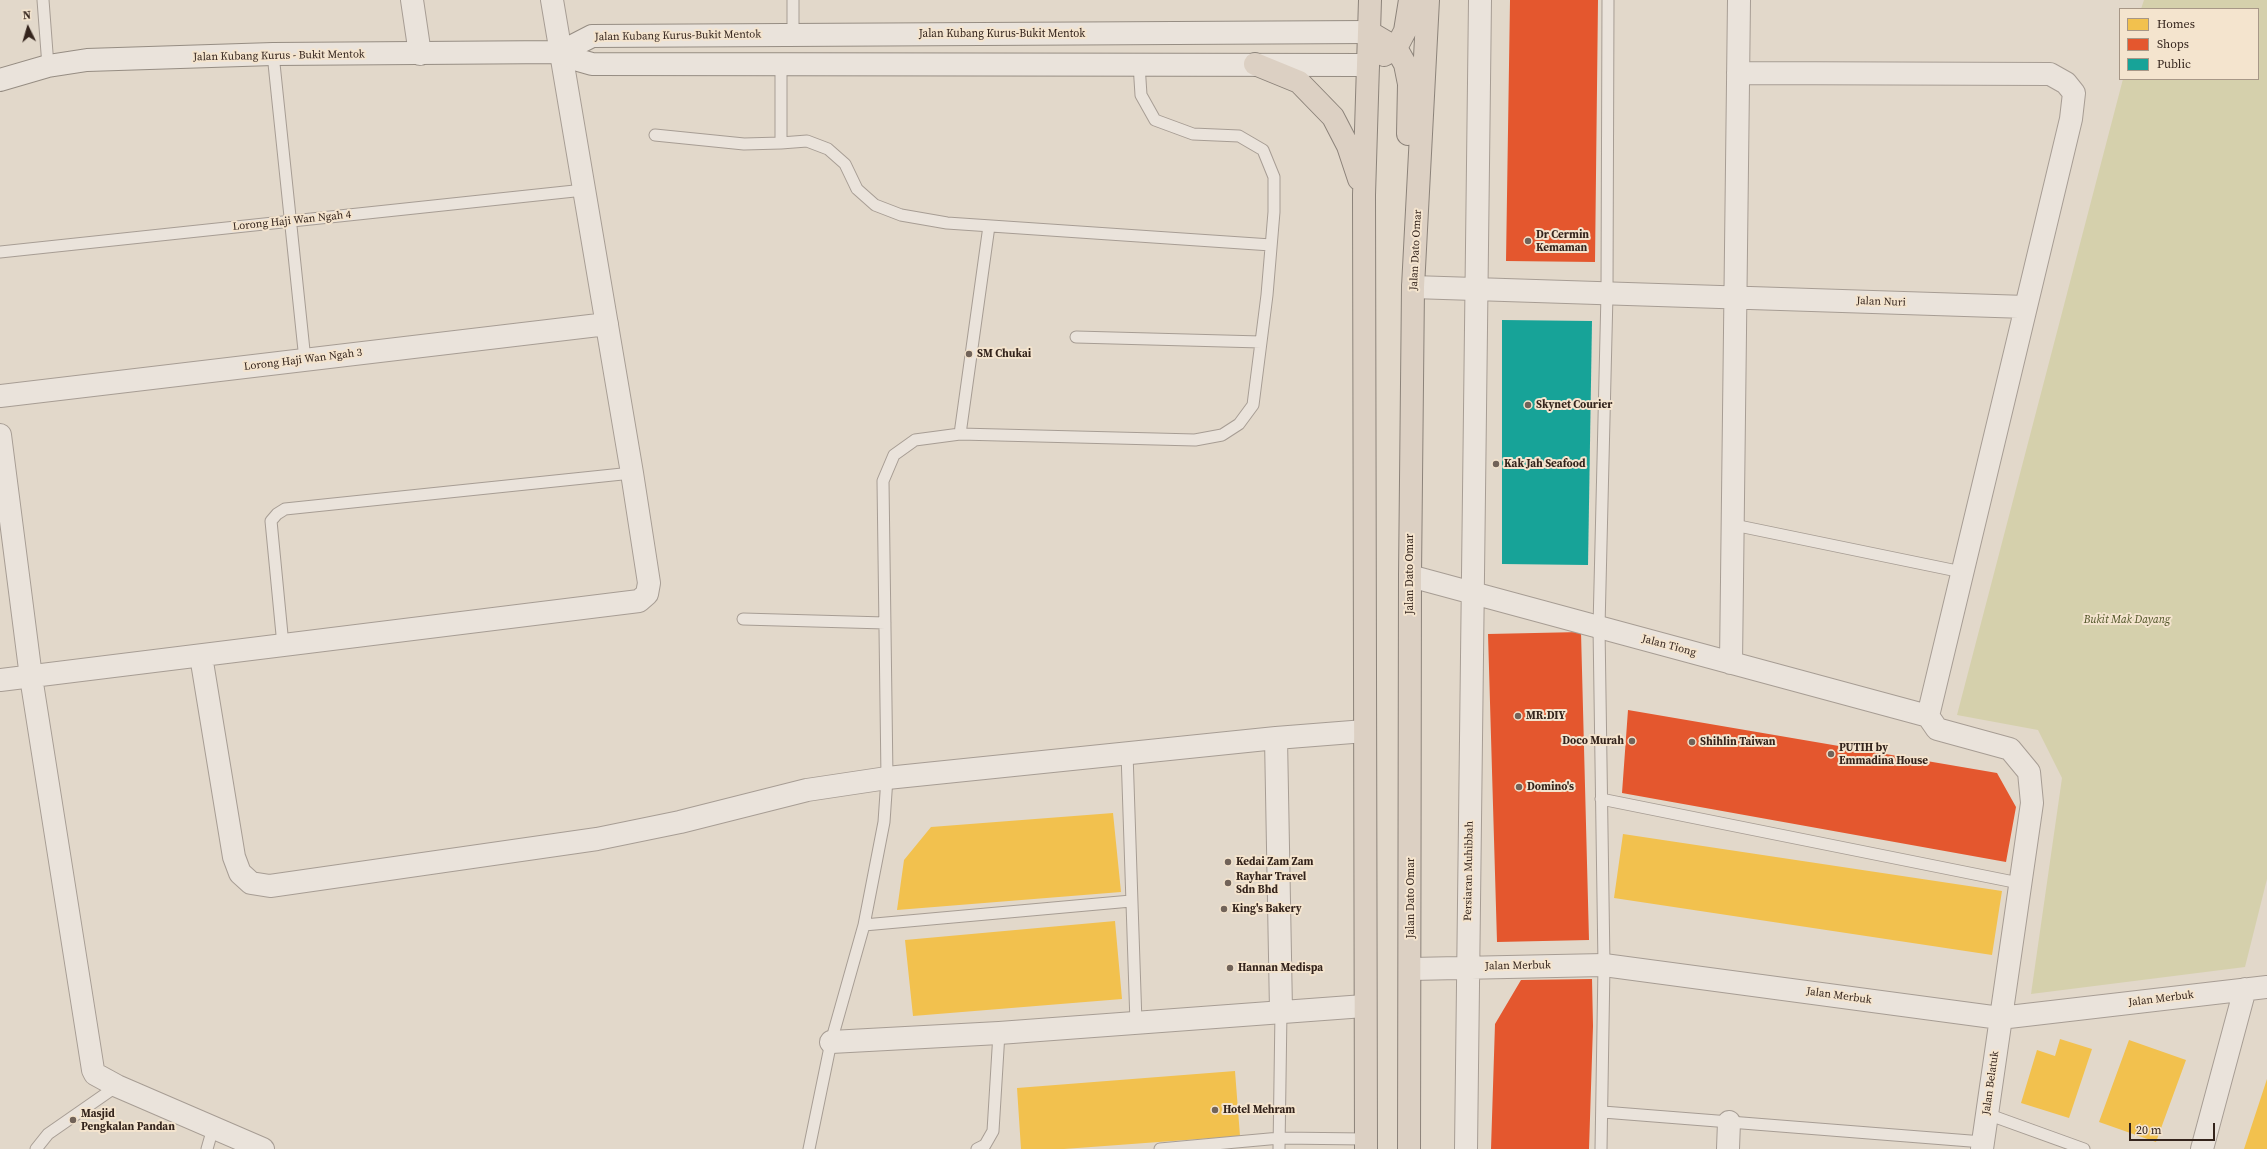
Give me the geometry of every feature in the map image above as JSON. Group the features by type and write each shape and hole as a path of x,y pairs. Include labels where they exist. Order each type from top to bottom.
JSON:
{"highway":[{"path":"1366,1144 1364,1006 1364,195 1370,0"},
{"path":"1368,65 1396,48 1405,32 1410,0"},
{"name":"Jalan Dato Omar","path":"1409,1149 1411,968 1410,576 1413,287 1428,0"},
{"path":"1369,32 1396,48 1405,64 1408,84 1408,201 1413,287"},
{"path":"1255,64 1298,82 1333,117 1348,146 1364,195"}],"street":[{"path":"412,0 420,54"},
{"path":"0,680 639,601 647,594 649,583 632,473 552,0"},
{"name":"Persiaran Muhibbah","path":"1466,1149 1480,0"},
{"path":"1731,663 1734,525 1739,0"},
{"name":"Jalan Kubang Kurus-Bukit Mentok","path":"561,52 579,41 592,36 1369,32"},
{"name":"Jalan Kubang Kurus - Bukit Mentok","path":"0,80 48,66 87,60 273,54 561,52"},
{"path":"561,52 578,60 592,64 1368,65"},
{"path":"1738,73 2050,74 2066,82 2074,93 2071,119 1928,716"},
{"name":"Jalan Nuri","path":"1413,287 2026,307"},
{"name":"Lorong Haji Wan Ngah 3","path":"0,396 607,324"},
{"path":"0,435 31,677 92,1066 95,1074 117,1086 263,1149"},
{"name":"Jalan Tiong","path":"1410,576 1928,716"},
{"path":"201,656 234,857 240,873 251,883 270,886 597,839 680,822 807,790 887,778 1276,738 1365,731"},
{"name":"Jalan Belatuk","path":"1928,716 1937,729 2010,749 2029,772 2032,803 2019,883 1982,1145"},
{"path":"1276,738 1281,1011"},
{"name":"Jalan Merbuk","path":"1411,968 1604,965 2000,1018 2267,986"},
{"path":"2202,1149 2245,989"},
{"path":"831,1042 999,1033 1364,1006"},
{"path":"1728,1149 1729,1122"}],"lane":[{"path":"43,0 48,66"},
{"path":"793,0 793,35"},
{"path":"1601,1149 1604,965 1599,627 1606,294 1608,0"},
{"path":"273,54 305,360"},
{"path":"781,143 782,64"},
{"path":"809,1149 831,1042 864,925 884,822 887,778 884,481 894,455 915,440 960,434 1195,440 1222,435 1239,424 1253,405 1271,245 1274,212 1274,177 1263,150 1239,136 1193,134 1155,120 1141,95 1139,64"},
{"path":"655,136 744,144 807,141 828,149 845,164 856,189 875,205 901,215 947,223 1271,245"},
{"name":"Lorong Haji Wan Ngah 4","path":"0,252 584,190"},
{"path":"960,434 989,226"},
{"path":"1076,337 1261,342"},
{"path":"283,645 271,521 276,514 285,509 632,473"},
{"path":"1734,525 1962,572"},
{"path":"743,619 885,623"},
{"path":"1128,753 1131,901 1136,1023"},
{"path":"1601,799 2019,883"},
{"path":"864,925 1131,901"},
{"path":"1280,1144 1281,1011"},
{"path":"977,1149 984,1145 993,1131 999,1033"},
{"path":"36,1149 48,1134 117,1086"},
{"path":"1602,1112 1982,1145"},
{"path":"1987,1114 2084,1149"},
{"path":"208,1149 213,1128"},
{"path":"1160,1149 1280,1144 1366,1144"}],"green space":[{"name":"Bukit Mak Dayang","path":"2144,0 2267,0 2267,879 2245,967 2031,994 2062,778 2038,730 1957,715 2123,80 2259,80 2259,8 2141,8"}],"building: Homes":[{"path":"1113,813 1121,892 897,910 904,860 931,827"},
{"path":"1623,834 2002,891 1992,955 1614,898"},
{"path":"1115,921 1122,999 913,1016 905,940"},
{"path":"2060,1039 2092,1049 2069,1118 2021,1103 2037,1050 2055,1056"},
{"path":"2129,1040 2186,1060 2156,1142 2099,1122"},
{"path":"1235,1071 1240,1136 1064,1149 1021,1149 1017,1088"},
{"path":"2267,1079 2267,1149 2244,1149"}],"building: Shops":[{"path":"1510,0 1598,0 1595,262 1506,261"},
{"path":"1581,632 1589,940 1497,942 1488,634"},
{"path":"1628,710 1997,773 2016,807 2006,862 1622,793"},
{"path":"1592,979 1593,1026 1589,1149 1491,1149 1495,1024 1521,980"}],"building: Public":[{"path":"1502,320 1592,321 1588,565 1502,564"}],"place":[{"name":"Dr Cermin Kemaman","path":"1528,241"},
{"name":"SM Chukai","path":"969,354"},
{"name":"Skynet Courier","path":"1528,405"},
{"name":"Kak Jah Seafood","path":"1496,464"},
{"name":"MR.DIY","path":"1518,716"},
{"name":"Doco Murah","path":"1632,741"},
{"name":"Shihlin Taiwan","path":"1692,742"},
{"name":"PUTIH by Emmadina House","path":"1831,754"},
{"name":"Domino's","path":"1519,787"},
{"name":"Kedai Zam Zam","path":"1228,862"},
{"name":"Rayhar Travel Sdn Bhd","path":"1228,883"},
{"name":"King's Bakery","path":"1224,909"},
{"name":"Hannan Medispa","path":"1230,968"},
{"name":"Hotel Mehram","path":"1215,1110"},
{"name":"Masjid Pengkalan Pandan","path":"73,1120"}]}
